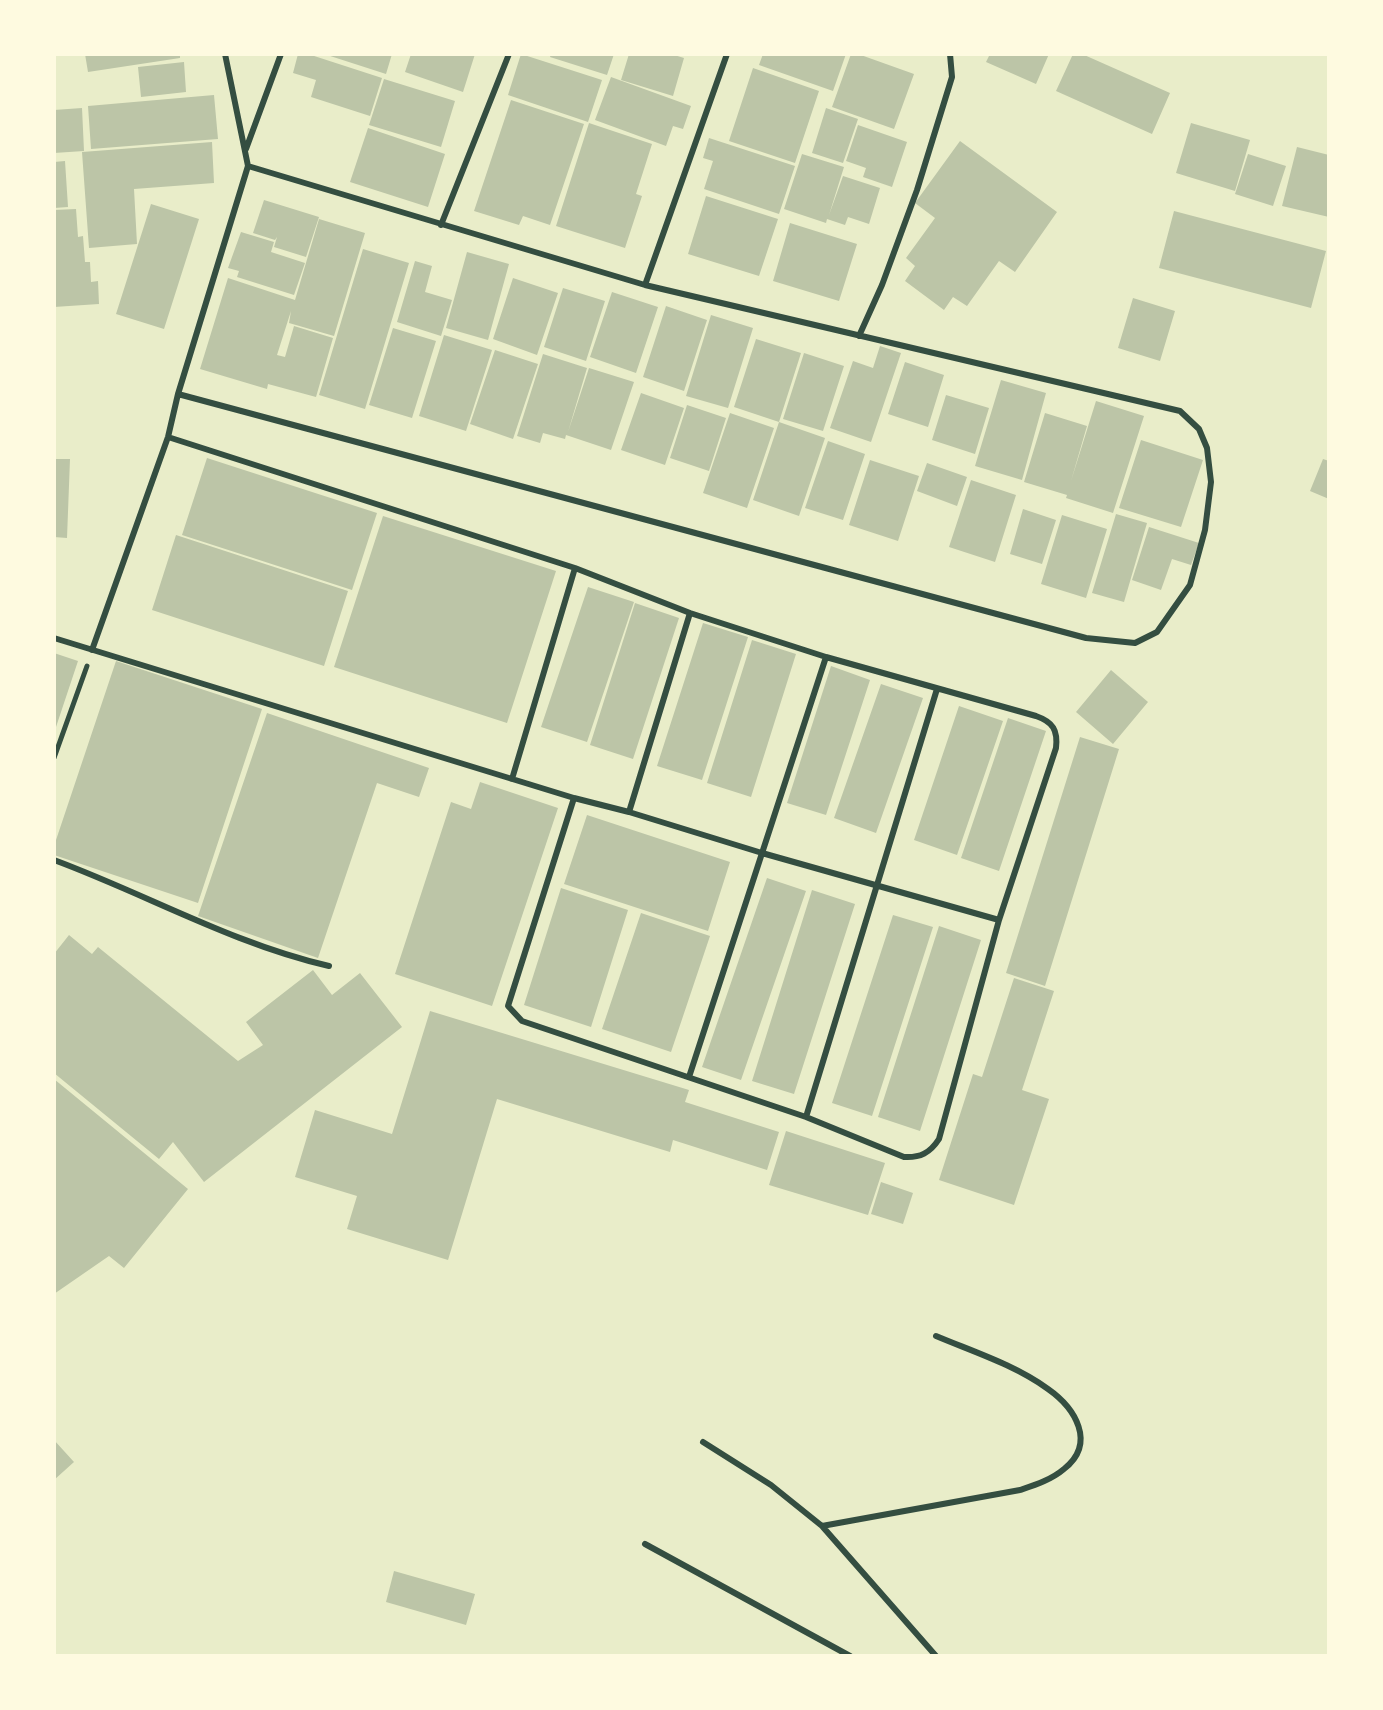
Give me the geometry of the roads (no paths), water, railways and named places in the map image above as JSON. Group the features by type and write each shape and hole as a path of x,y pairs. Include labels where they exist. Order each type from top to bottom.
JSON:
{"lane":[{"path":"92,650 168,437 178,394 248,166 225,54"},
{"path":"245,152 281,54"},
{"path":"441,225 509,54"},
{"path":"645,285 727,54"},
{"path":"859,336 882,285 917,190 952,77 950,54"},
{"path":"178,394 1086,638 1135,643 1157,632 1190,585 1205,530 1211,482 1207,448 1199,429 1180,411 645,285 248,166"},
{"path":"168,437 575,568 690,613 826,657 1044,719 1055,728 1056,748 999,920 939,1139 931,1150 915,1158 904,1157 806,1117 522,1021 508,1006 574,798"},
{"path":"512,779 575,568"},
{"path":"629,812 690,613"},
{"path":"54,638 574,798 999,920"},
{"path":"689,1077 826,657"},
{"path":"806,1117 937,689"},
{"path":"54,860 201,923 304,961 329,966"},
{"path":"822,1526 1020,1490 1067,1468 1078,1454 1082,1442 1076,1420 1048,1389 1018,1371 936,1336"},
{"path":"703,1442 771,1485 822,1526 936,1656"},
{"path":"645,1544 850,1656"}]}
